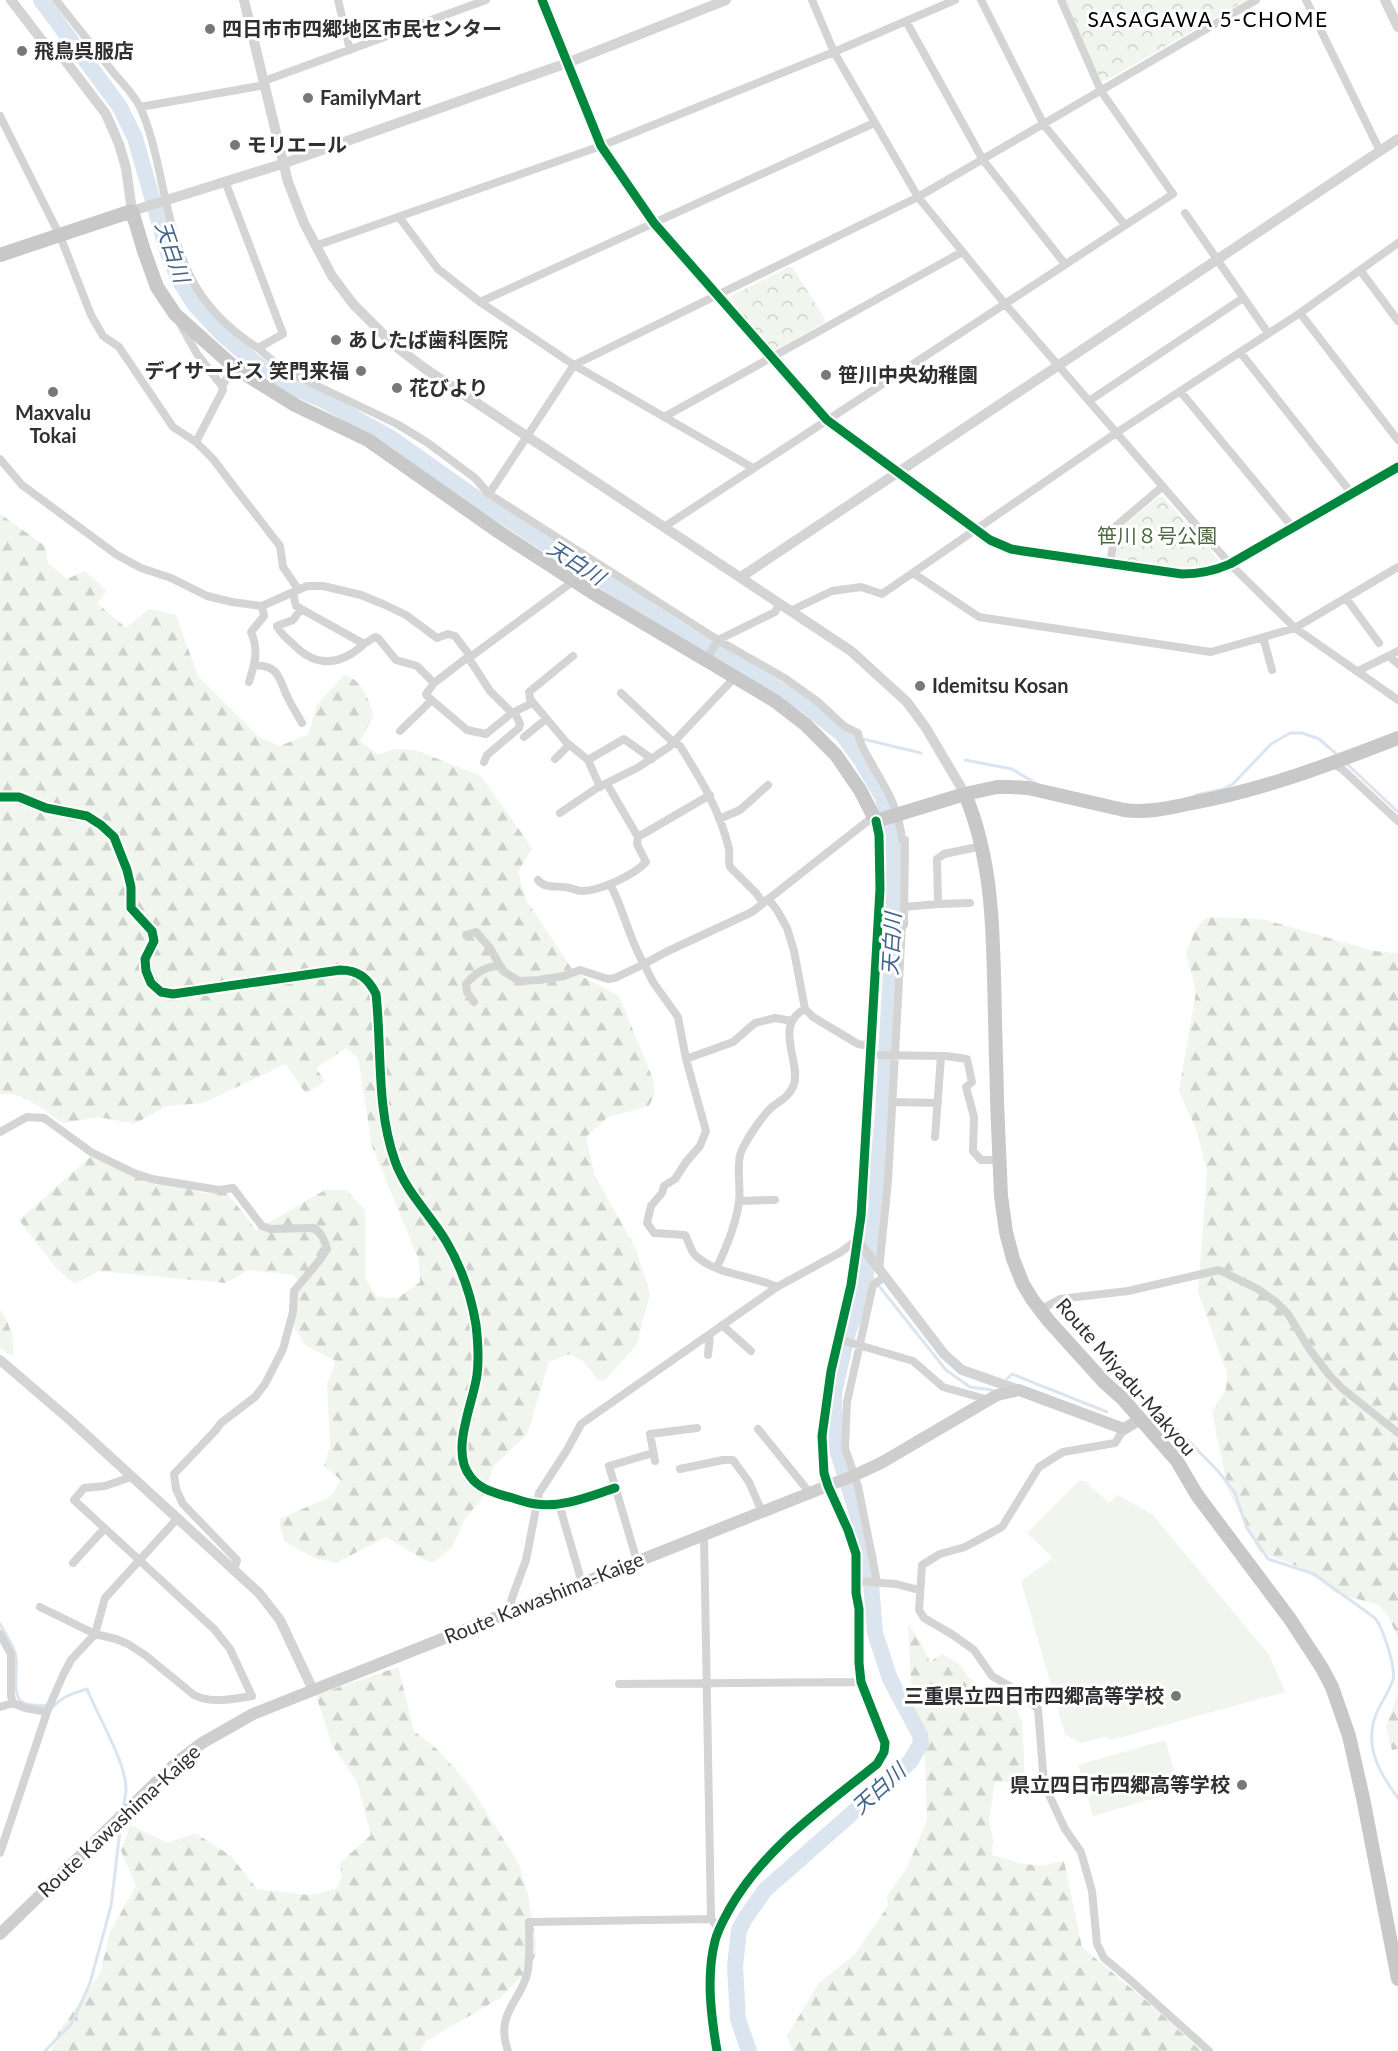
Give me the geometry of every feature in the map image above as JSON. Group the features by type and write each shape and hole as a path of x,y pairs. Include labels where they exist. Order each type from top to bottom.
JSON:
{"main road":[{"path":"0,255 132,211 157,286 175,314 234,367 295,405 368,440 499,532 661,635 775,701 819,736 846,768 875,818 897,815 965,794 997,787 1028,788 1108,807 1137,812 1149,811 1244,793 1398,738"},
{"name":"Route Miyadu-Makyou","path":"965,794 982,846 991,898 999,1160 1003,1216 1013,1259 1023,1284 1040,1310 1177,1461 1197,1495 1301,1635 1332,1687 1359,1774 1398,1979"},
{"path":"1019,1390 1124,1429 1140,1419"},
{"name":"Route Kawashima-Kaige","path":"0,1934 177,1762 202,1743 253,1714 855,1475 881,1464 997,1395 1019,1390"}],"street":[{"path":"11,0 47,47 61,56 106,114 126,168 132,211 285,163 567,63 726,0"},
{"path":"56,0 140,107 154,147 180,251 191,278 206,303 221,321 282,369 397,424 420,438 475,478 489,494 718,640 786,680 816,701 844,726 858,733 860,744 887,789 897,815 902,840 905,840 904,925 902,926 881,1275 873,1285 845,1418 845,1448 855,1475 877,1582"},
{"path":"244,0 288,182 315,246 332,276 354,305 394,345 424,368 851,651 906,702 926,728 965,794"},
{"path":"338,0 350,50"},
{"path":"140,107 264,83 486,0"},
{"path":"542,0 601,146 654,223 827,420 990,540 1011,549 1110,564 1182,574 1211,571 1230,564 1294,529 1398,467"},
{"path":"812,0 834,52 918,197 1005,304 1230,564 1295,628 1398,700"},
{"path":"315,246 601,146 834,52 955,0"},
{"path":"981,0 1044,125 1125,225"},
{"path":"664,527 1173,194 1101,91 1061,0"},
{"path":"489,494 574,365 918,197 1256,0"},
{"path":"1306,0 1380,151"},
{"path":"1385,0 1398,27"},
{"path":"906,21 983,160 1065,264"},
{"path":"0,116 60,236 91,315 103,336 119,347 173,427 196,442 213,459 280,546 283,567 296,591 296,606 364,644"},
{"path":"480,302 874,123"},
{"path":"741,577 1398,139"},
{"path":"225,181 283,334 258,348"},
{"path":"1185,213 1268,333"},
{"path":"399,216 438,269 480,302 574,365 753,468"},
{"path":"790,611 832,591 861,587 882,594 1116,434 1300,313 1398,243"},
{"path":"664,417 962,252"},
{"path":"1360,270 1398,321"},
{"path":"1089,401 1243,298"},
{"path":"1300,313 1398,440"},
{"path":"175,314 197,354 222,386"},
{"path":"1240,352 1352,494"},
{"path":"196,442 223,390 222,386 234,367"},
{"path":"1180,391 1294,529"},
{"path":"0,459 21,485 126,561 171,578 207,596 262,606 315,585 361,595 406,615 437,638 448,634 454,636 490,691 514,713 520,724 513,735 487,755 484,762"},
{"path":"1110,564 1116,526 1162,487"},
{"path":"913,573 979,617 1211,652 1295,628 1398,567"},
{"path":"532,703 483,735 467,730 431,701 426,694 434,683 574,580"},
{"path":"1346,598 1379,643"},
{"path":"706,660 718,640 775,612 779,604"},
{"path":"249,682 257,645 251,632 264,616 262,606"},
{"path":"301,609 293,620 278,626 279,630 303,653 324,663 333,662 346,657 375,637 380,639 396,660 417,666 434,683"},
{"path":"1263,637 1272,670"},
{"path":"1359,671 1398,651"},
{"path":"538,880 545,886 570,887 581,891 610,884 646,862 637,844 638,837 588,760 569,745 532,703 529,692 573,656"},
{"path":"1389,656 1398,664"},
{"path":"254,665 265,665 277,673 302,723"},
{"path":"560,813 603,785 652,759 674,743 735,677"},
{"path":"621,693 674,743 681,746 710,795 729,851 730,867 777,910 787,928 794,951 805,1009 813,1017 872,1052 967,1059 972,1082 966,1087 974,1117 973,1151 981,1160 999,1160"},
{"path":"400,731 431,701"},
{"path":"524,737 546,719"},
{"path":"588,760 624,739 652,759"},
{"path":"555,759 569,745"},
{"path":"1333,762 1398,821"},
{"path":"719,819 740,810 768,785"},
{"path":"638,837 710,795"},
{"path":"0,797 19,797 45,808 87,816 114,837 127,870 131,887 131,908 152,931 154,941 145,959 146,971 151,983 161,992 173,994 340,970 350,970 362,975 370,983 376,994 387,1131 395,1160 411,1195 445,1239 470,1291 478,1357 477,1376 463,1443 464,1465 470,1476 485,1488 536,1504 559,1504 615,1488"},
{"path":"466,935 476,932 490,948 503,971 519,981 539,980 580,970 608,979 615,978 742,917 875,818 879,835 880,889 861,1216 851,1285 824,1414 822,1436 824,1473 854,1546 861,1682 884,1738 885,1748 881,1759 773,1851 747,1881 718,1929 711,1977 712,2022 717,2051"},
{"path":"938,904 937,859 944,854 982,846"},
{"path":"610,884 618,899 631,940 653,982 678,1017 686,1059 706,1131 700,1146 675,1179 664,1186 662,1193 651,1206 647,1222 654,1233 685,1235 694,1254 717,1267 777,1287"},
{"path":"904,907 970,903"},
{"path":"474,1002 466,992 466,984 480,970 500,966"},
{"path":"717,1267 734,1227 739,1201 740,1154 772,1107 784,1099 794,1085 790,1044 792,1021 800,1011 805,1009"},
{"path":"686,1059 733,1042 755,1023 775,1018 792,1021"},
{"path":"935,1137 941,1057"},
{"path":"892,1102 938,1103"},
{"path":"0,1132 27,1117 44,1118 91,1152 134,1173 152,1179 219,1190 233,1188 262,1226 270,1229 313,1228 319,1230 324,1239 327,1249 323,1256 294,1291 293,1312 283,1349 271,1376 255,1397 220,1423 174,1474 176,1489 183,1504 237,1560 234,1570"},
{"path":"739,1201 775,1200"},
{"path":"509,1612 526,1560 536,1504 543,1484 567,1450 581,1424 777,1287 841,1252 857,1240"},
{"path":"857,1240 881,1275 944,1354 962,1370 1019,1390"},
{"path":"1040,1310 1060,1299 1128,1291 1219,1270 1258,1289 1276,1302 1288,1314 1310,1350 1330,1376 1398,1434"},
{"path":"722,1325 751,1351"},
{"path":"708,1355 710,1334"},
{"path":"839,1340 914,1361 943,1387 990,1400"},
{"path":"0,1360 70,1420 259,1593 280,1620 313,1690"},
{"path":"637,1561 609,1466 654,1457 650,1434 697,1428"},
{"path":"758,1429 810,1493"},
{"path":"1124,1429 1115,1443 1064,1452 1039,1467 1002,1527 965,1547 940,1554 922,1565 919,1610 924,1618 974,1650 992,1676 1018,1691 1038,1709 1044,1784 1065,1829 1081,1852 1092,1892 1097,1944 1104,1958 1209,2051"},
{"path":"680,1469 733,1460 749,1482 762,1512"},
{"path":"40,1607 95,1634 128,1644 194,1695 209,1700 252,1696 236,1660 224,1641 74,1500 84,1488 105,1486 131,1477"},
{"path":"559,1504 582,1583"},
{"path":"0,1853 47,1712 71,1660 95,1634 105,1598 177,1519"},
{"path":"73,1563 104,1529"},
{"path":"704,1535 711,1919 718,1929"},
{"path":"856,1581 896,1584 919,1590"},
{"path":"0,1634 12,1659 11,1696 13,1703"},
{"path":"619,1684 861,1682"},
{"path":"0,1707 13,1703 47,1712"},
{"path":"508,2051 505,2023 528,1971 529,1922 711,1919"}],"green space":[{"path":"1065,0 1246,0 1105,81 1101,80"},
{"path":"789,267 793,268 825,322 776,350 771,348 730,299 731,296"},
{"name":"笹川８号公園","path":"1159,497 1163,497 1218,560 1216,564 1179,568 1117,560 1115,556 1119,529"},
{"path":"0,514 45,546 48,563 67,579 85,571 107,591 97,603 126,628 149,609 176,615 198,676 259,737 280,746 309,734 316,706 344,675 350,677 364,690 374,715 360,741 378,755 394,749 415,750 481,776 532,848 518,872 526,900 574,972 619,996 653,1079 655,1093 649,1106 608,1117 586,1137 595,1176 636,1249 650,1294 637,1344 606,1379 599,1381 582,1360 569,1354 549,1362 527,1434 493,1467 485,1495 465,1519 452,1547 435,1561 428,1562 386,1537 336,1563 314,1558 284,1541 279,1519 330,1497 341,1480 324,1466 330,1446 327,1384 336,1361 305,1345 293,1325 298,1280 293,1275 249,1270 225,1283 99,1271 75,1284 57,1269 19,1220 91,1156 202,1193 227,1193 256,1230 325,1190 346,1190 365,1210 365,1278 377,1297 398,1298 420,1282 419,1260 372,1146 358,1058 346,1048 316,1068 325,1081 306,1094 286,1064 203,1103 167,1106 134,1124 99,1117 63,1123 24,1098 7,1094 0,1095"},
{"path":"1207,917 1262,919 1374,951 1398,953 1398,1638 1388,1616 1379,1605 1336,1593 1302,1568 1259,1552 1228,1490 1212,1412 1226,1389 1227,1373 1198,1292 1207,1171 1196,1129 1179,1091 1196,992 1186,952 1197,927"},
{"path":"0,1309 11,1331 14,1343 13,1356 0,1348"},
{"path":"1079,1481 1085,1481 1109,1503 1118,1495 1153,1515 1269,1655 1285,1692 1111,1740 1105,1737 1080,1743 1065,1734 1021,1581 1053,1558 1027,1533"},
{"path":"908,1624 930,1662 942,1654 958,1663 969,1678 982,1688 1013,1704 1022,1721 1025,1777 1014,1782 995,1782 989,1820 993,1840 992,1855 1040,1866 1064,1861 1082,1947 1157,2010 1201,2051 792,2051 787,2036 819,1983 855,1954 888,1906 887,1896 907,1868 927,1820 925,1758 912,1700"},
{"path":"398,1667 414,1731 438,1750 469,1785 519,1864 528,1895 536,1941 535,1956 529,1969 500,1998 426,2041 420,2051 51,2051 59,2031 100,1974 110,1932 136,1886 121,1851 130,1825 168,1843 195,1833 231,1856 257,1889 309,1895 336,1889 342,1877 340,1863 371,1835 357,1782 332,1745 316,1695"},
{"path":"1398,1692 1398,1749 1392,1750 1386,1727"},
{"path":"1165,1740 1180,1791 1093,1816 1078,1765"}],"waterway":[{"name":"天白川","path":"41,0 120,107 135,138 168,253 179,280 194,304 223,335 277,381 321,399 391,438 486,505 678,629 804,704 842,734 861,760 882,796 894,836 894,916 883,1112 872,1233 862,1299 848,1332 834,1393 835,1443 869,1559 875,1633 890,1679 920,1735 921,1743 910,1762 765,1890 746,1917 739,1930 735,1966 738,2019 749,2051"},
{"path":"1196,795 1224,789 1233,784 1271,744 1290,733 1302,733 1319,739 1340,757"},
{"path":"842,734 921,753"},
{"path":"965,760 1012,769 1037,784"},
{"path":"1347,764 1398,812"},
{"path":"867,1271 946,1370 970,1387 992,1390"},
{"path":"1007,1379 1012,1374 1107,1412"},
{"path":"1156,1411 1161,1413 1218,1471 1235,1493 1247,1528 1268,1559 1314,1574 1375,1618 1388,1648 1393,1666 1393,1680 1375,1716 1372,1731 1373,1749 1379,1767 1398,1798"},
{"path":"0,1624 15,1654 17,1695 24,1703 54,1706 65,1697 87,1689 122,1767 126,1791 123,1809"},
{"path":"45,2051 72,2023 90,1983 111,1906 121,1822"}],"cycle path":[{"path":"542,0 601,146 654,223 827,420 990,540 1011,549 1023,551 1182,574 1206,572 1230,564 1398,467"},
{"path":"0,797 19,797 46,808 87,816 114,837 127,870 131,887 131,908 152,931 154,941 145,959 146,971 151,983 161,992 173,994 340,970 357,973 370,984 376,994 382,1099 395,1161 405,1183 452,1251 469,1292 474,1314 478,1344 478,1369 464,1427 462,1441 464,1466 473,1480 481,1487 532,1503 546,1505 566,1503 615,1488"},
{"path":"717,2051 711,2010 710,1982 712,1954 721,1924 744,1886 778,1847 816,1812 877,1764 884,1752 885,1743 861,1682 856,1554 824,1473 822,1436 831,1371 851,1285 861,1216 880,889 879,835 876,821"}],"place":[{"name":"四日市市四郷地区市民センター","path":"210,29"},
{"name":"飛鳥呉服店","path":"22,51"},
{"name":"FamilyMart","path":"308,98"},
{"name":"モリエール","path":"235,145"},
{"name":"あしたば歯科医院","path":"336,340"},
{"name":"デイサービス 笑門来福","path":"361,371"},
{"name":"笹川中央幼稚園","path":"826,375"},
{"name":"花びより","path":"397,388"},
{"name":"Maxvalu Tokai","path":"53,392"},
{"name":"Idemitsu Kosan","path":"920,686"},
{"name":"三重県立四日市四郷高等学校","path":"1176,1696"},
{"name":"県立四日市四郷高等学校","path":"1242,1785"}],"district":[{"name":"SASAGAWA 5-CHOME","path":"1208,20"}]}
